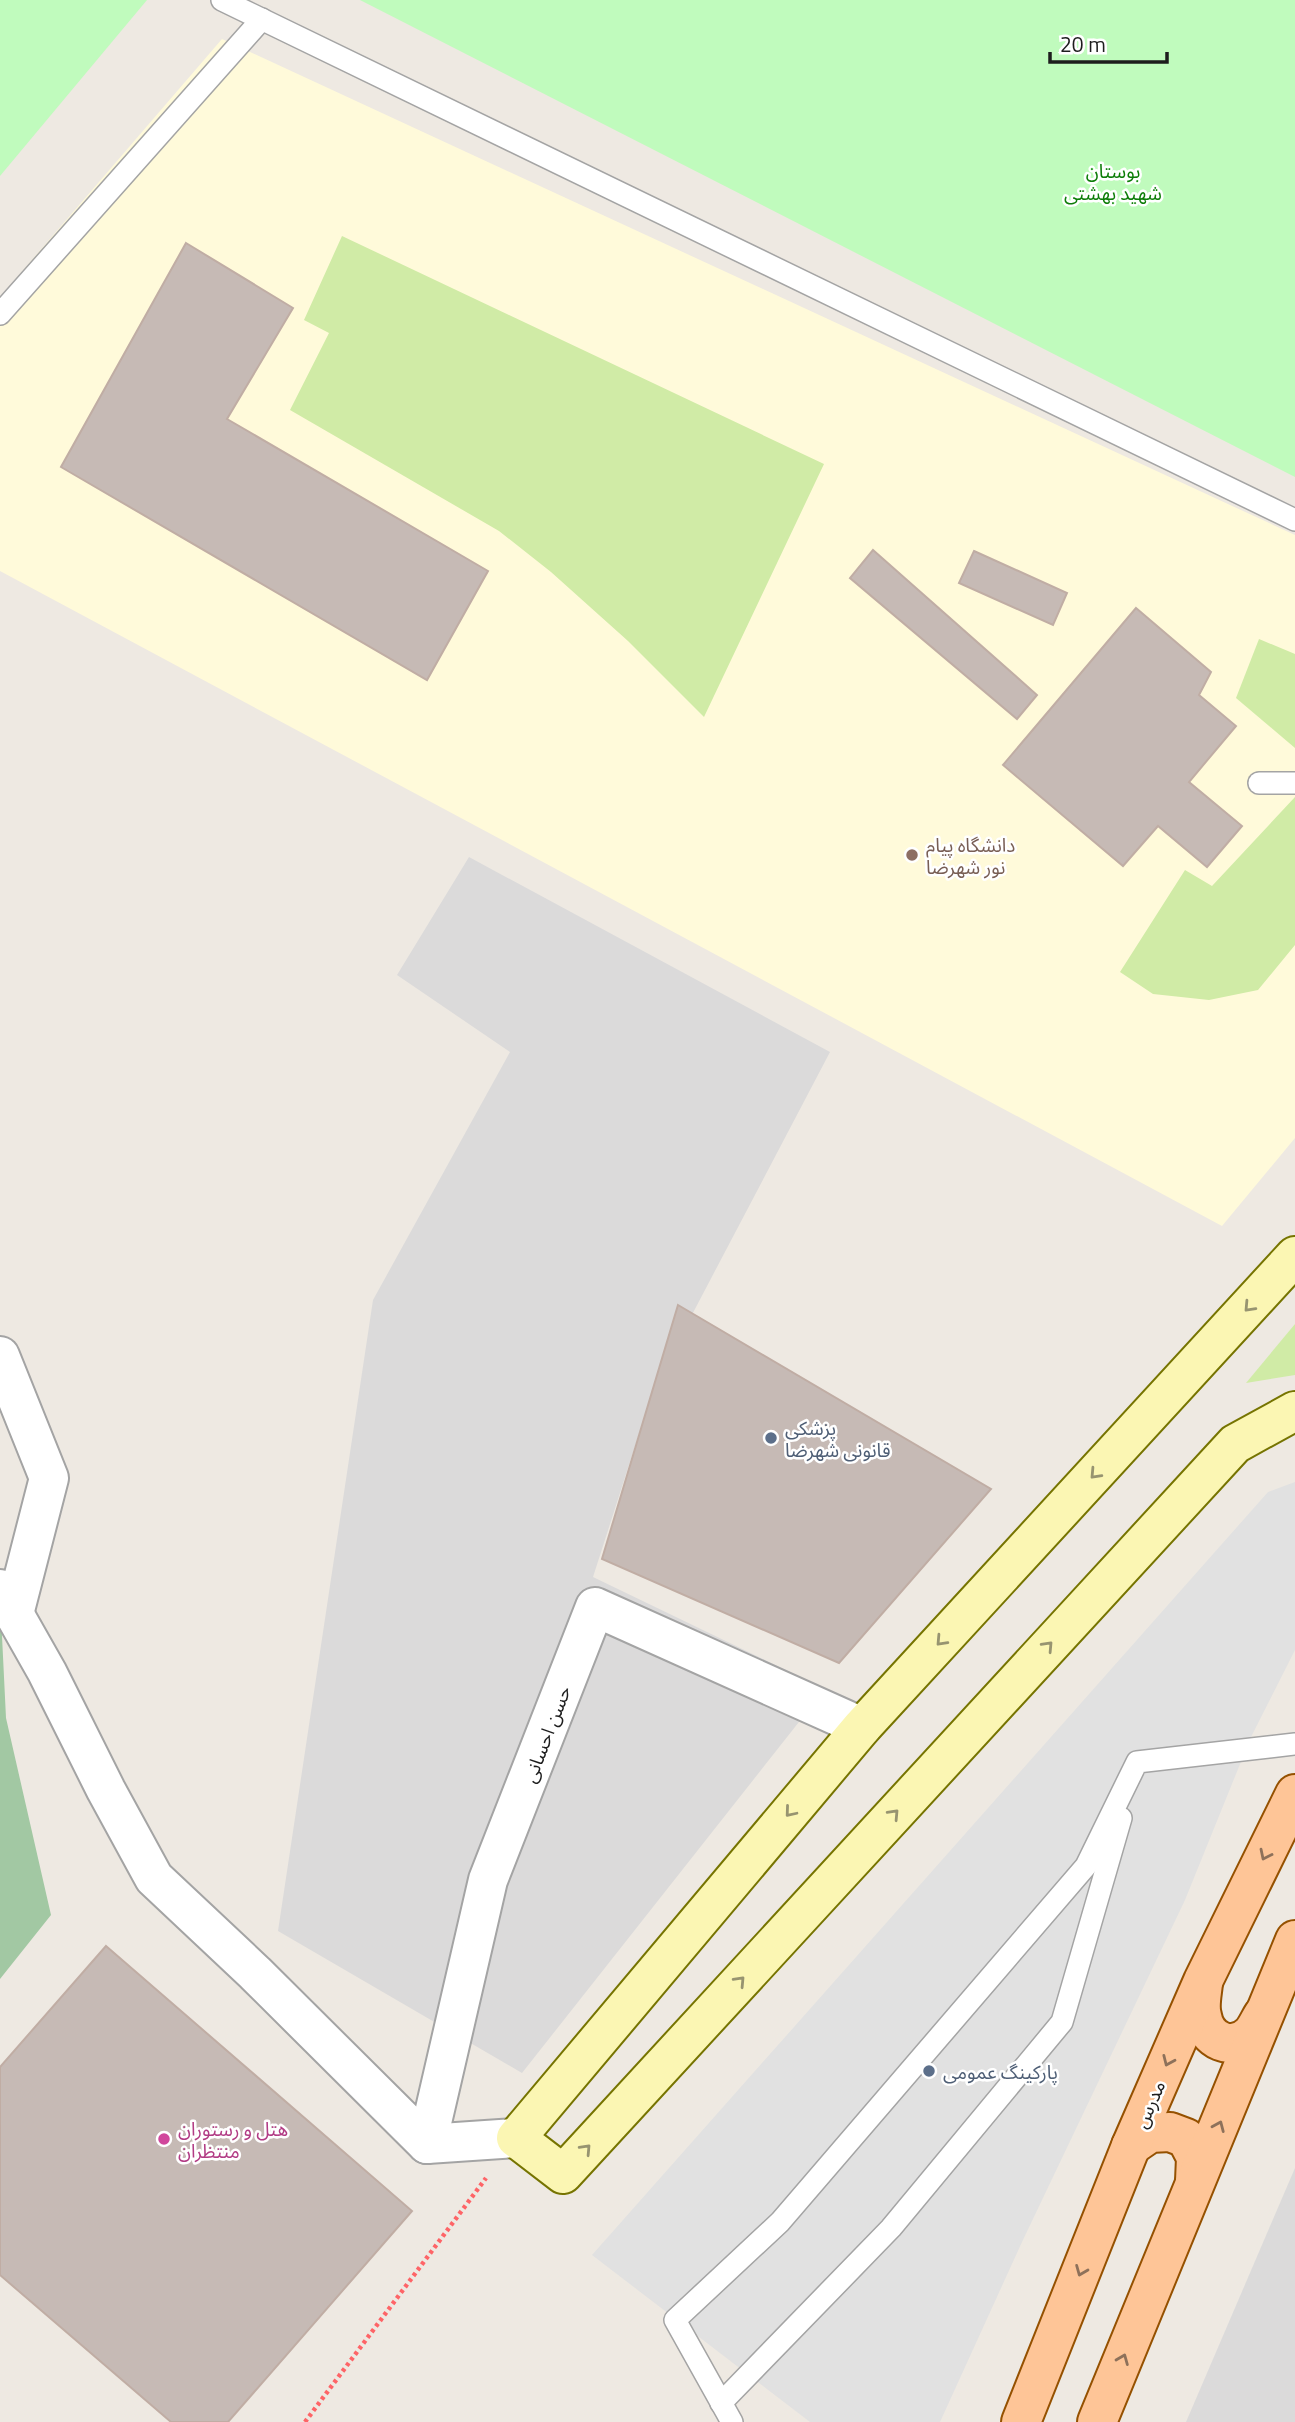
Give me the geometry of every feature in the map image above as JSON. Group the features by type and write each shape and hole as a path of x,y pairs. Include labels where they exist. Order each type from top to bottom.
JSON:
{"main road":[{"name":"مدرس","path":"1020,2422 1131,2146 1203,1981 1295,1794"},
{"path":"1102,2419 1195,2181 1294,1947"},
{"path":"1203,1981 1201,2014 1205,2028 1213,2039 1225,2043 1236,2042 1251,2035 1270,2002"},
{"path":"1131,2146 1150,2133 1170,2132 1186,2138 1196,2157 1195,2181"}],"street":[{"path":"516,2138 862,1727 1295,1256"},
{"path":"0,1356 49,1478 7,1602 47,1672 154,1878 255,1973 427,2144 516,2138 563,2174 1234,1444 1295,1412"},
{"name":"حسن احسانی","path":"427,2144 488,1880 595,1607 862,1727"}],"lane":[{"path":"222,0 1295,520"},
{"path":"0,314 262,19"},
{"path":"1259,783 1295,783"},
{"path":"1137,1762 1295,1744"},
{"path":"732,2422 675,2320 780,2222 1086,1866 1137,1762"},
{"path":"721,2403 891,2228 1062,2022 1137,1762"}],"path":[{"path":"305,2422 516,2138"}],"shaded area":[{"name":"دانشگاه پیام نور شهرضا","path":"222,39 1295,535 1295,1138 1222,1226 0,571 0,297"},
{"path":"469,857 830,1052 654,1387 593,1577 825,1689 522,2073 278,1931 373,1300 510,1052 397,975"},
{"name":"پارکینگ عمومی","path":"1295,1482 1295,1650 1251,1737 1185,1900 1022,2242 940,2422 810,2422 592,2255 1268,1492"},
{"path":"1295,2168 1295,2422 1186,2422"}],"green space":[{"path":"0,0 147,0 0,176"},
{"name":"بوستان شهید بهشتی","path":"360,0 1295,0 1295,477"},
{"path":"342,236 824,464 704,717 628,641 551,572 499,531 290,410 329,333 304,320"},
{"path":"1259,639 1295,654 1295,748 1236,698"},
{"path":"1295,797 1295,945 1258,990 1209,1000 1153,994 1120,972 1185,870 1212,886"},
{"path":"1295,1324 1295,1375 1246,1383"},
{"path":"0,1595 6,1718 51,1915 0,1979"}],"building":[{"path":"186,243 293,308 227,419 488,571 427,680 61,467"},
{"path":"873,550 1037,695 1017,719 850,578"},
{"path":"974,551 1067,593 1053,625 959,583"},
{"path":"1136,608 1211,672 1199,695 1236,726 1189,782 1242,826 1207,867 1158,826 1123,866 1003,765"},
{"name":"پزشکی قانونی شهرضا","path":"678,1305 991,1489 839,1663 602,1559"},
{"name":"هتل و رستوران منتظران","path":"106,1946 412,2211 228,2422 171,2422 0,2275 0,2067"}],"place":[{"name":"دانشگاه پیام نور شهرضا","path":"912,855"},
{"name":"پزشکی قانونی شهرضا","path":"771,1438"},
{"name":"پارکینگ عمومی","path":"929,2071"},
{"name":"هتل و رستوران منتظران","path":"164,2139"}]}
